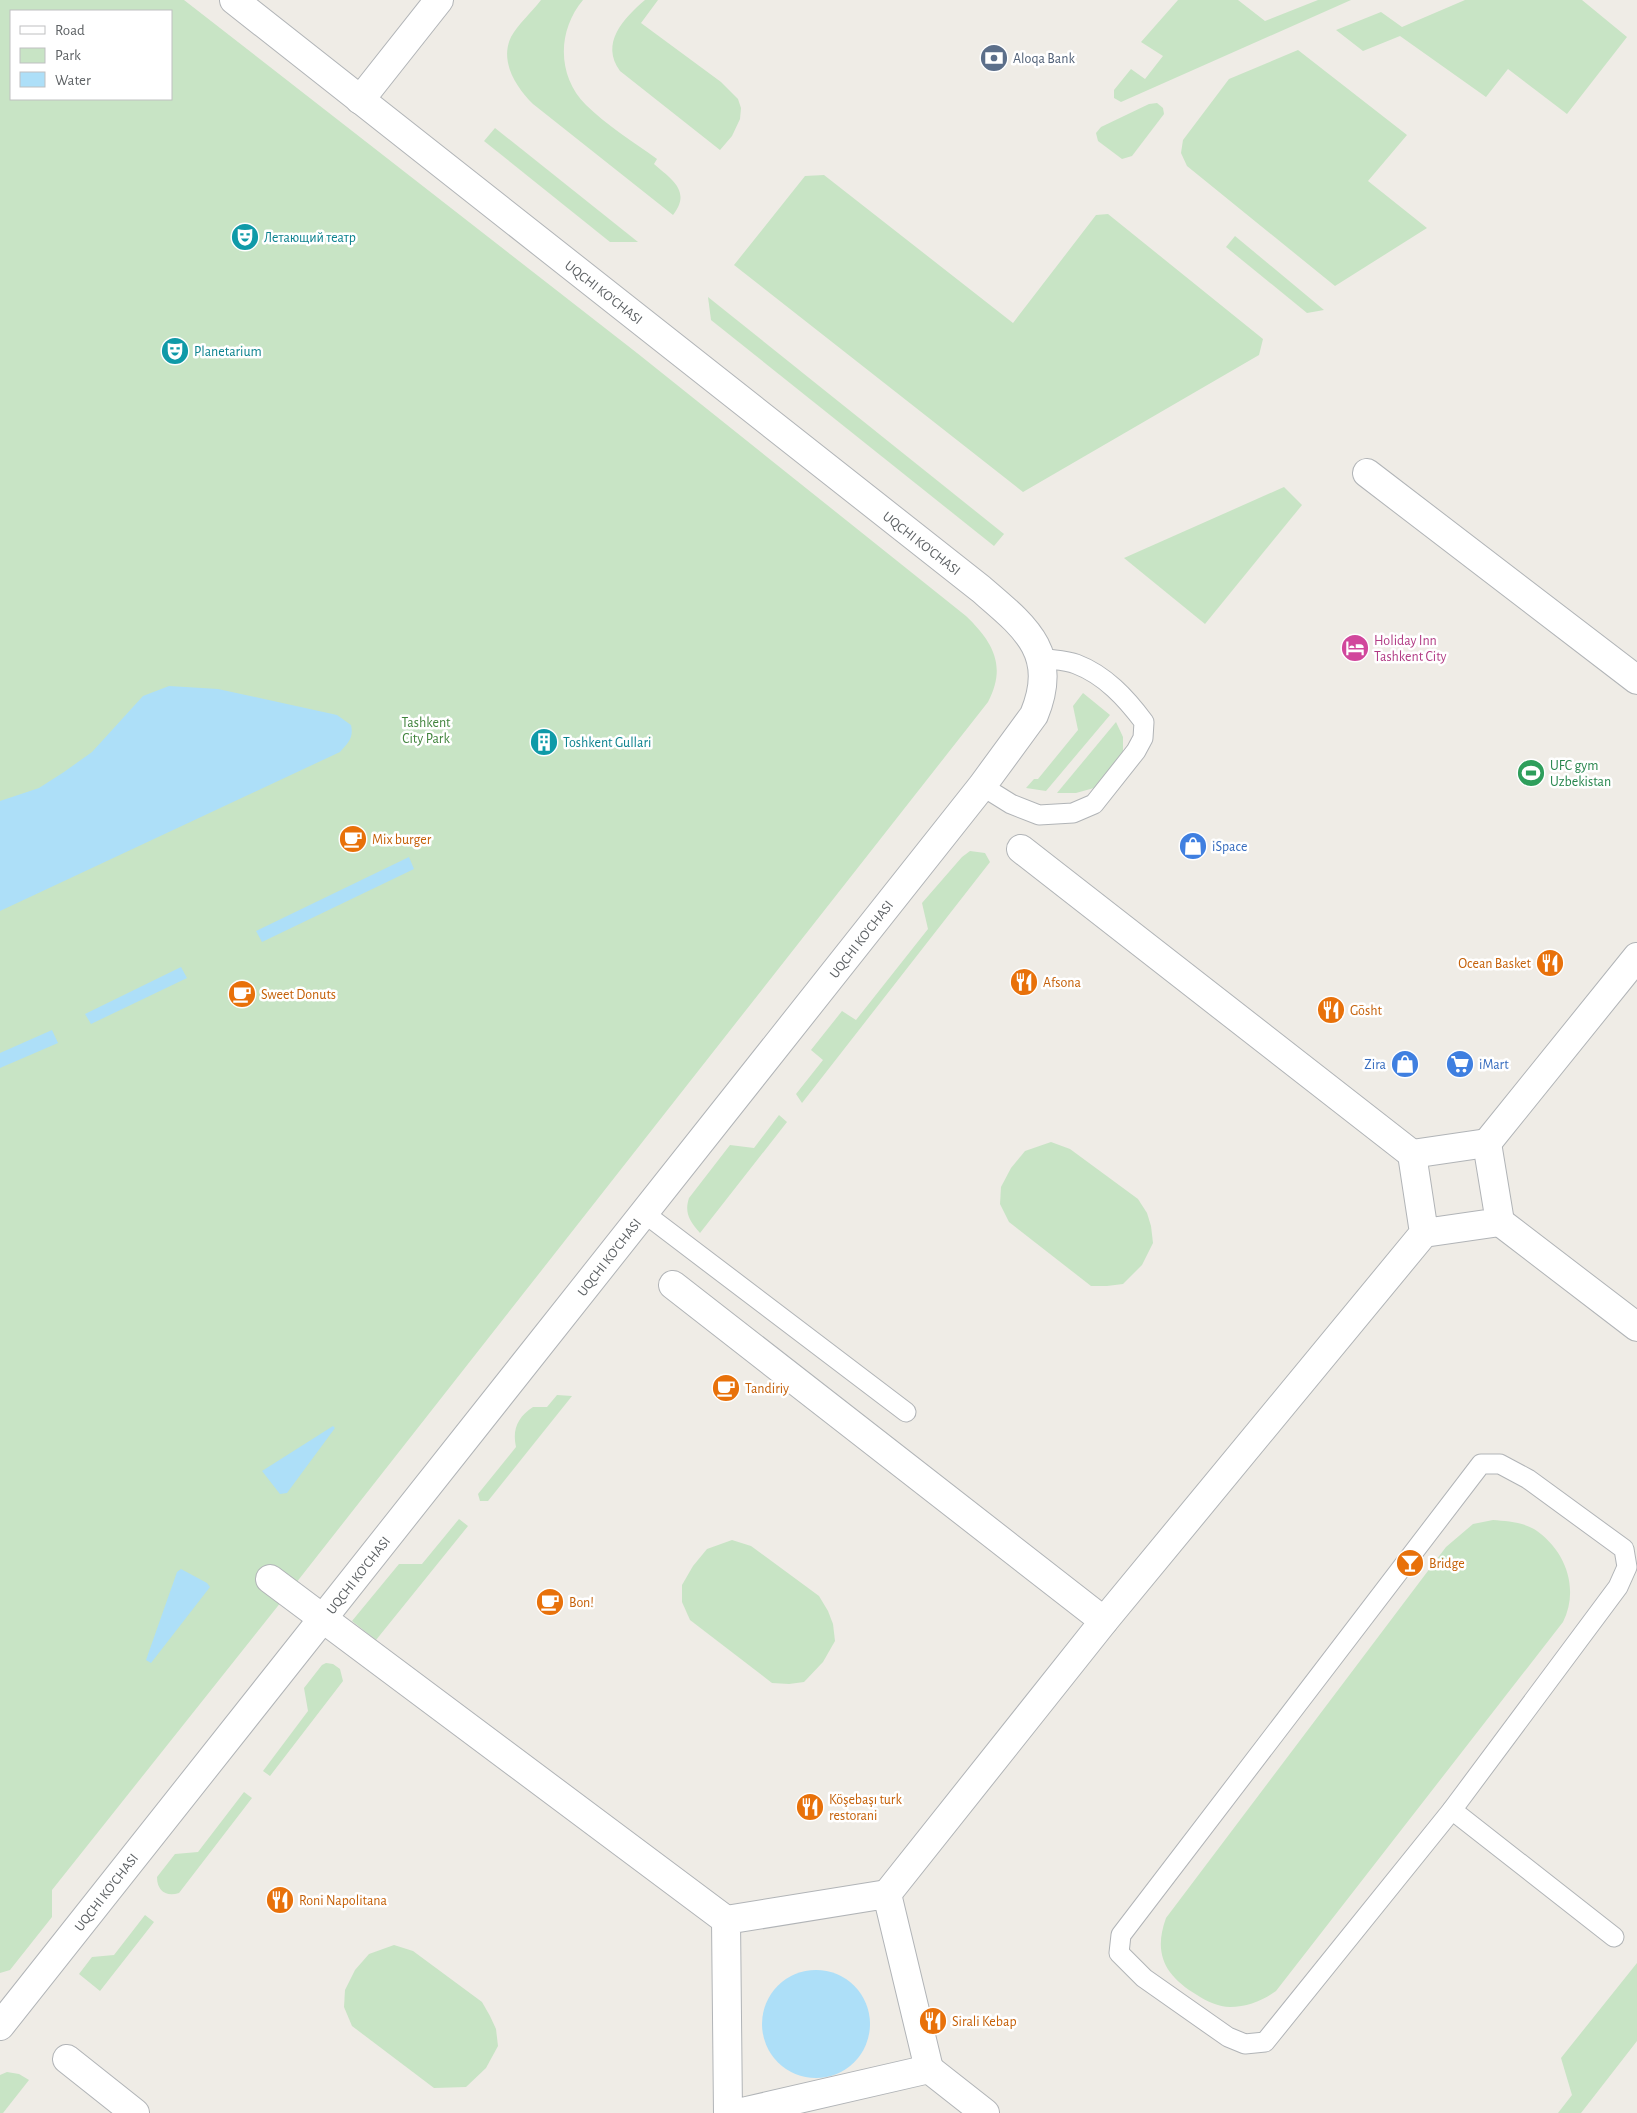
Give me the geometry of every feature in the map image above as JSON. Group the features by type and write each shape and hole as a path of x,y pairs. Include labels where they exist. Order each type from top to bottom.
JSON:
{"street":[{"name":"UQCHI KO'CHASI","path":"0,2026 982,786 1034,715 1041,694 1043,671 1041,658 1031,638 1017,621 981,589 234,0"},
{"path":"360,100 439,0"},
{"path":"1368,473 1637,680"},
{"path":"1021,849 1412,1154 1424,1234"},
{"path":"1412,1154 1487,1143 1637,956"},
{"path":"1487,1143 1500,1222 1637,1327"},
{"path":"270,1579 726,1920 887,1894 1104,1621 1424,1234 1500,1222"},
{"path":"673,1285 1104,1621"},
{"path":"887,1894 929,2069 985,2113"},
{"path":"726,1920 728,2113"},
{"path":"67,2059 135,2113"},
{"path":"738,2113 929,2069"}],"lane":[{"path":"982,786 1011,804 1039,815 1072,813 1094,804 1136,751 1143,738 1144,722 1128,700 1102,677 1075,664 1041,658"},
{"path":"644,1213 906,1412"},
{"path":"1481,1464 1500,1464 1528,1479 1624,1549 1627,1567 1618,1587 1452,1810 1265,2042 1245,2044 1228,2037 1144,1978 1119,1953 1121,1935 1481,1464"},
{"path":"1452,1810 1614,1937"}],"green space":[{"name":"Tashkent City Park","path":"0,0 184,0 637,353 966,616 984,635 990,645 997,666 994,689 988,702 285,1597 52,1890 52,1917 10,1970 0,1973"},
{"path":"541,0 583,0 574,12 568,25 565,39 565,67 570,81 576,93 586,105 611,126 657,159 654,164 672,180 680,192 678,207 673,215 533,104 516,82 508,65 508,46 514,32"},
{"path":"645,0 658,0 641,23 721,82 738,99 741,108 740,119 732,136 720,150 620,71 614,61 613,41 617,32 629,15"},
{"path":"1178,0 1238,0 1265,21 1318,0 1351,0 1121,102 1114,98 1114,90 1131,69 1145,79 1163,56 1141,42"},
{"path":"1465,0 1582,0 1627,37 1567,114 1508,69 1486,97 1400,36 1363,51 1336,30 1381,12 1402,27"},
{"path":"1298,50 1407,135 1368,181 1427,228 1335,286 1187,166 1181,153 1183,140 1229,79"},
{"path":"1157,103 1163,108 1164,114 1132,156 1122,159 1098,141 1096,133 1101,127 1149,104"},
{"path":"495,128 638,242 610,242 484,141"},
{"path":"824,175 1013,323 1096,215 1108,214 1263,339 1259,355 1023,492 734,265 805,176"},
{"path":"1235,236 1324,310 1307,313 1226,247"},
{"path":"708,297 1004,534 994,546 711,320"},
{"path":"1284,487 1302,505 1205,624 1124,558"},
{"path":"1083,693 1110,715 1046,791 1026,788 1034,779 1038,779 1078,730 1073,706"},
{"path":"1116,722 1123,737 1123,752 1094,788 1076,793 1057,793"},
{"path":"970,851 985,853 990,862 802,1103 796,1094 823,1060 811,1050 842,1011 856,1020 928,929 922,903 962,857"},
{"path":"779,1115 787,1122 700,1233 689,1217 687,1208 689,1198 730,1145 754,1148"},
{"path":"1051,1142 1070,1149 1138,1199 1147,1213 1153,1243 1142,1265 1123,1284 1091,1286 1009,1222 1000,1204 1001,1187 1011,1168 1025,1151"},
{"path":"557,1395 572,1396 488,1501 480,1501 478,1494 516,1447 515,1435 520,1419 533,1407 547,1407"},
{"path":"459,1519 468,1526 376,1640 352,1621 399,1564 422,1564"},
{"path":"1493,1520 1514,1522 1534,1529 1554,1547 1566,1570 1569,1583 1568,1609 1563,1622 1276,1991 1254,2003 1230,2007 1213,2003 1186,1988 1170,1972 1162,1953 1162,1931 1166,1918 1446,1547 1473,1524"},
{"path":"732,1540 751,1546 819,1596 828,1611 833,1624 835,1641 823,1662 804,1682 789,1684 772,1683 690,1620 682,1602 682,1585 693,1566 707,1549"},
{"path":"326,1663 333,1664 340,1669 343,1681 270,1776 263,1771 308,1711 304,1688 322,1665"},
{"path":"244,1792 252,1798 179,1893 170,1894 163,1892 157,1882 157,1877 175,1854 198,1852"},
{"path":"145,1915 154,1922 100,1991 79,1974 92,1957 114,1955"},
{"path":"394,1945 413,1951 482,2002 490,2016 496,2029 498,2046 486,2068 466,2087 434,2088 352,2026 344,2007 345,1990 355,1970 369,1954"},
{"path":"1637,1963 1637,2041 1581,2113 1558,2113 1572,2095 1561,2058"},
{"path":"7,2072 19,2074 29,2080 3,2113 0,2113 0,2075"}],"water":[{"path":"169,686 218,689 337,715 351,725 351,737 340,752 0,911 0,801 39,788 64,772 92,752 143,696"},
{"path":"409,857 414,869 262,942 256,931"},
{"path":"181,967 187,978 91,1024 85,1014"},
{"path":"52,1030 58,1043 0,1068 0,1053"},
{"path":"333,1426 335,1428 287,1493 280,1494 262,1471"},
{"path":"181,1569 207,1583 210,1587 151,1663 146,1660 177,1572"},
{"path":"816,1970 837,1974 854,1986 866,2003 870,2024 866,2045 854,2062 837,2074 816,2078 795,2074 778,2062 766,2045 762,2024 766,2003 778,1986 795,1974"}],"place":[{"name":"Aloqa Bank","path":"994,58"},
{"name":"Летающий театр","path":"245,237"},
{"name":"Planetarium","path":"175,351"},
{"name":"Holiday Inn Tashkent City","path":"1355,648"},
{"name":"Toshkent Gullari","path":"544,742"},
{"name":"UFC gym Uzbekistan","path":"1531,773"},
{"name":"Mix burger","path":"353,839"},
{"name":"iSpace","path":"1193,846"},
{"name":"Ocean Basket","path":"1550,963"},
{"name":"Afsona","path":"1024,982"},
{"name":"Sweet Donuts","path":"242,994"},
{"name":"Gōsht","path":"1331,1010"},
{"name":"Zira","path":"1405,1064"},
{"name":"iMart","path":"1460,1064"},
{"name":"Tandiriy","path":"726,1388"},
{"name":"Bridge","path":"1410,1563"},
{"name":"Bon!","path":"550,1602"},
{"name":"Köşebaşı turk restorani","path":"810,1807"},
{"name":"Roni Napolitana","path":"280,1900"},
{"name":"Sirali Kebap","path":"933,2021"}]}
